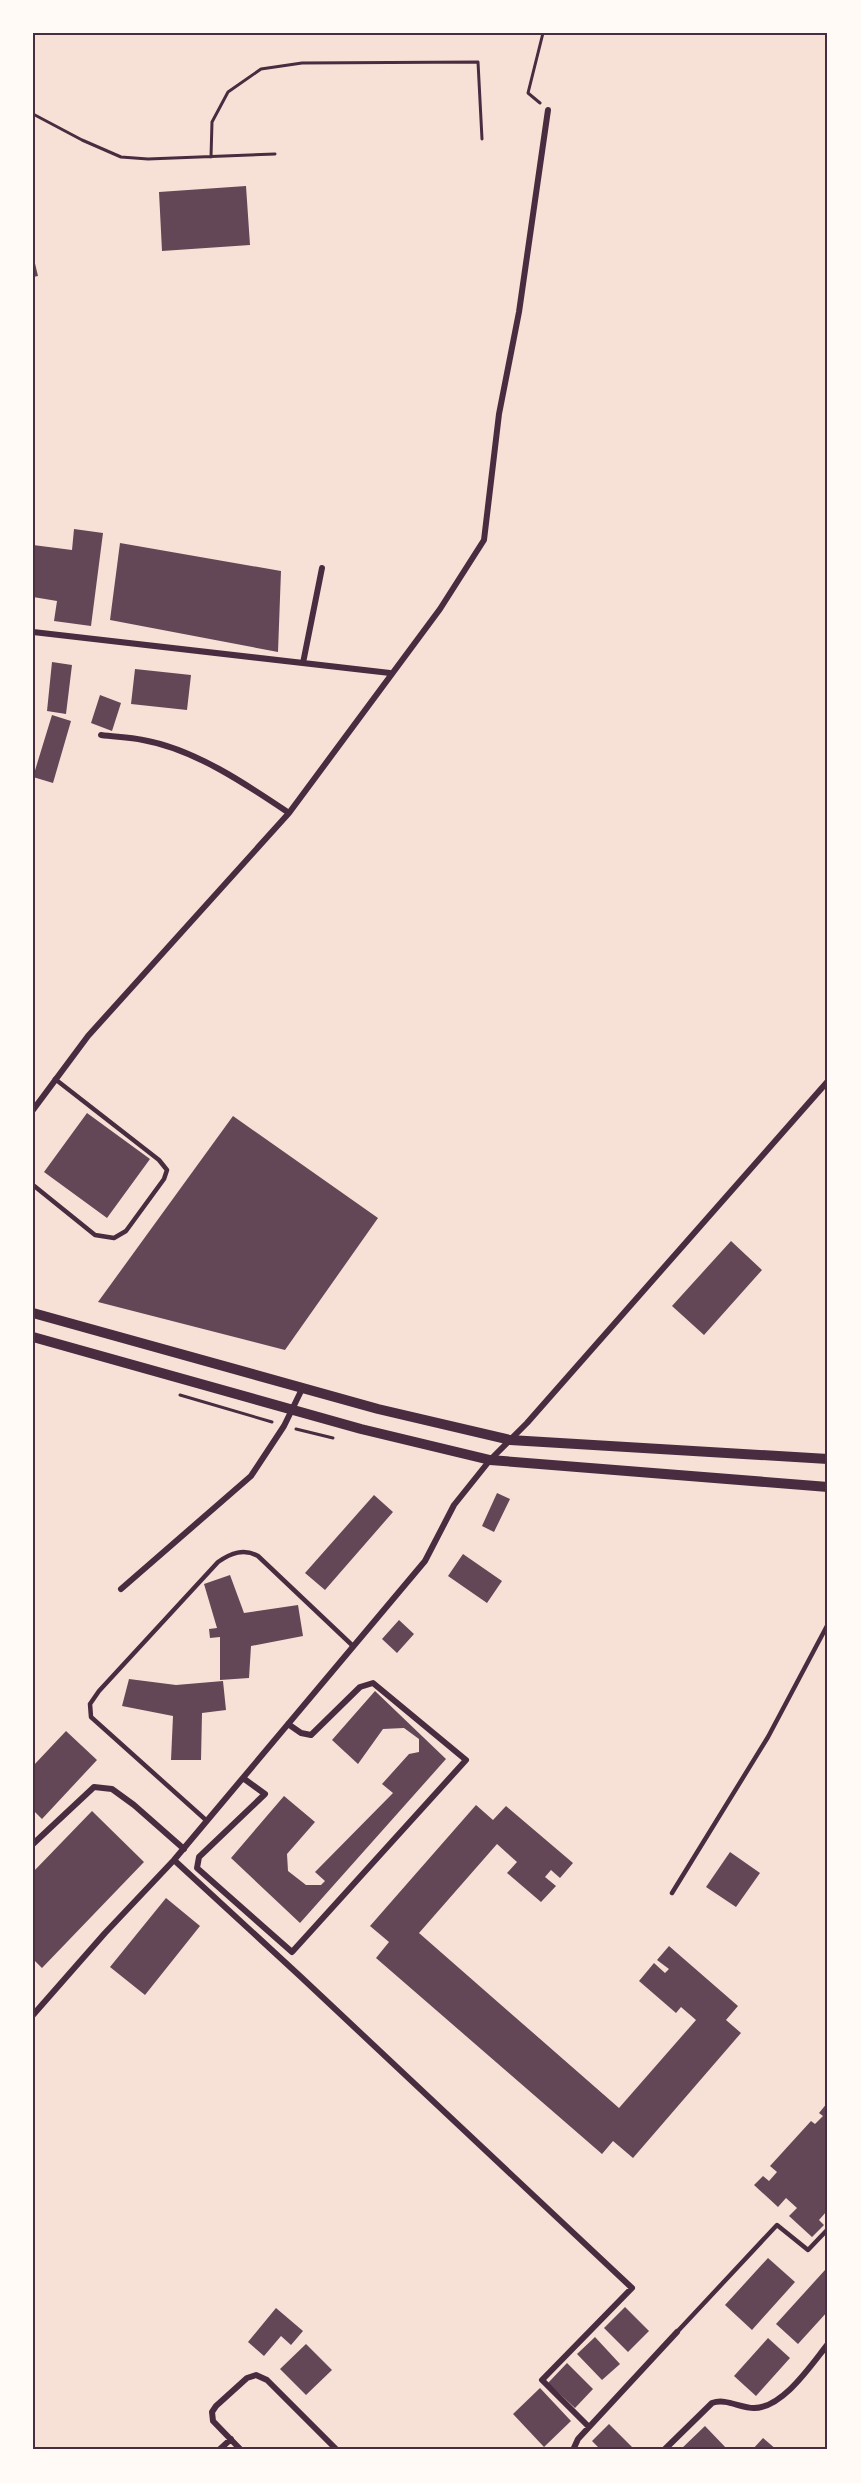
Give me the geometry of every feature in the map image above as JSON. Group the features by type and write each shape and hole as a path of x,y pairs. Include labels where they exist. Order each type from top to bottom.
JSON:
{"street":[{"path":"33,1110 88,1036 288,813 440,609 484,540 499,414 519,312 548,110"},
{"path":"303,663 322,568"},
{"path":"33,632 390,674"},
{"path":"101,735 145,740 189,756 244,782 288,813"},
{"path":"33,2015 105,1933 184,1849 425,1561 454,1505 490,1460 527,1423 828,1081"},
{"path":"33,1313 378,1409 510,1440 828,1459"},
{"path":"33,1337 293,1410 490,1460 828,1487"},
{"path":"121,1589 251,1476 293,1410 303,1387"},
{"path":"243,1778 265,1794 199,1857 197,1868 292,1952 466,1760 373,1683 360,1687 311,1735 301,1733 288,1724"},
{"path":"33,1844 94,1787 112,1789 184,1849"},
{"path":"174,1860 632,2288 542,2380 589,2427"},
{"path":"573,2450 578,2439 677,2332"},
{"path":"664,2450 712,2403 722,2401 754,2408 765,2407 779,2399 790,2390 828,2344"},
{"path":"241,2450 213,2421 212,2412 248,2378 256,2375 267,2380 337,2450"},
{"path":"219,2450 231,2439"}],"lane":[{"path":"33,1185 95,1235 114,1238 126,1231 164,1179 167,1170 159,1160 56,1079"},
{"path":"207,1821 91,1717 90,1704 99,1691 218,1562 240,1552 250,1551 258,1556 353,1646"},
{"path":"672,1893 768,1737 828,1624"},
{"path":"677,2332 777,2225 808,2250 828,2229"}],"path":[{"path":"543,33 528,93 548,110"},
{"path":"211,157 212,122 228,92 261,69 302,63 478,62 482,139"},
{"path":"33,114 82,140 121,157 148,159 275,154"}],"building":[{"path":"246,186 250,245 162,251 159,192"},
{"path":"33,255 38,276 33,277"},
{"path":"74,529 103,533 91,626 54,621 57,601 33,597 33,545 72,550"},
{"path":"120,543 281,571 278,652 110,620"},
{"path":"52,662 72,665 66,714 47,711"},
{"path":"135,669 191,675 187,710 131,704"},
{"path":"100,695 121,703 112,731 91,723"},
{"path":"52,715 71,721 53,783 33,777"},
{"path":"87,1113 150,1159 107,1218 44,1172"},
{"path":"233,1116 378,1218 285,1350 98,1302"},
{"path":"731,1241 762,1270 704,1335 672,1306"},
{"path":"497,1493 510,1499 494,1532 482,1526"},
{"path":"374,1495 393,1512 325,1590 305,1573"},
{"path":"463,1554 502,1581 487,1603 448,1576"},
{"path":"230,1575 244,1613 298,1605 303,1636 251,1646 249,1678 220,1680 220,1637 210,1638 209,1629 217,1628 204,1584"},
{"path":"399,1620 414,1634 397,1653 382,1639"},
{"path":"129,1679 176,1685 223,1681 226,1710 202,1713 201,1760 171,1760 173,1716 122,1706"},
{"path":"375,1691 446,1759 300,1923 231,1858 284,1796 315,1822 287,1854 288,1871 306,1885 321,1885 325,1881 315,1872 393,1793 382,1784 409,1754 419,1752 419,1739 404,1728 383,1729 358,1764 332,1740"},
{"path":"66,1731 97,1760 42,1819 33,1810 33,1766"},
{"path":"476,1805 493,1820 506,1806 573,1863 560,1878 551,1870 545,1877 556,1886 541,1902 507,1873 517,1862 497,1844 419,1933 619,2108 696,2020 681,2007 676,2013 639,1981 654,1963 665,1973 669,1969 657,1960 669,1946 738,2006 726,2020 741,2033 633,2158 613,2141 602,2154 376,1958 389,1942 370,1926"},
{"path":"92,1811 144,1862 42,1968 33,1959 33,1872"},
{"path":"730,1852 760,1873 736,1907 706,1887"},
{"path":"166,1898 200,1926 145,1995 110,1967"},
{"path":"828,2102 828,2214 826,2212 819,2220 824,2225 812,2237 789,2216 797,2208 786,2198 778,2207 754,2185 763,2176 769,2181 777,2172 770,2166 811,2121 815,2124 823,2116 819,2113"},
{"path":"768,2258 795,2282 752,2330 725,2305"},
{"path":"825,2270 828,2272 828,2311 798,2344 776,2324"},
{"path":"625,2307 649,2331 628,2352 604,2328"},
{"path":"276,2308 303,2331 291,2345 281,2336 264,2356 248,2342"},
{"path":"595,2337 620,2364 602,2380 577,2354"},
{"path":"768,2338 790,2358 756,2396 734,2376"},
{"path":"306,2344 332,2370 306,2395 280,2369"},
{"path":"567,2363 593,2389 575,2408 548,2383"},
{"path":"540,2388 571,2421 544,2447 513,2414"},
{"path":"609,2424 635,2450 601,2450 592,2441"},
{"path":"705,2426 728,2450 680,2450"},
{"path":"763,2438 777,2450 752,2450"}]}
